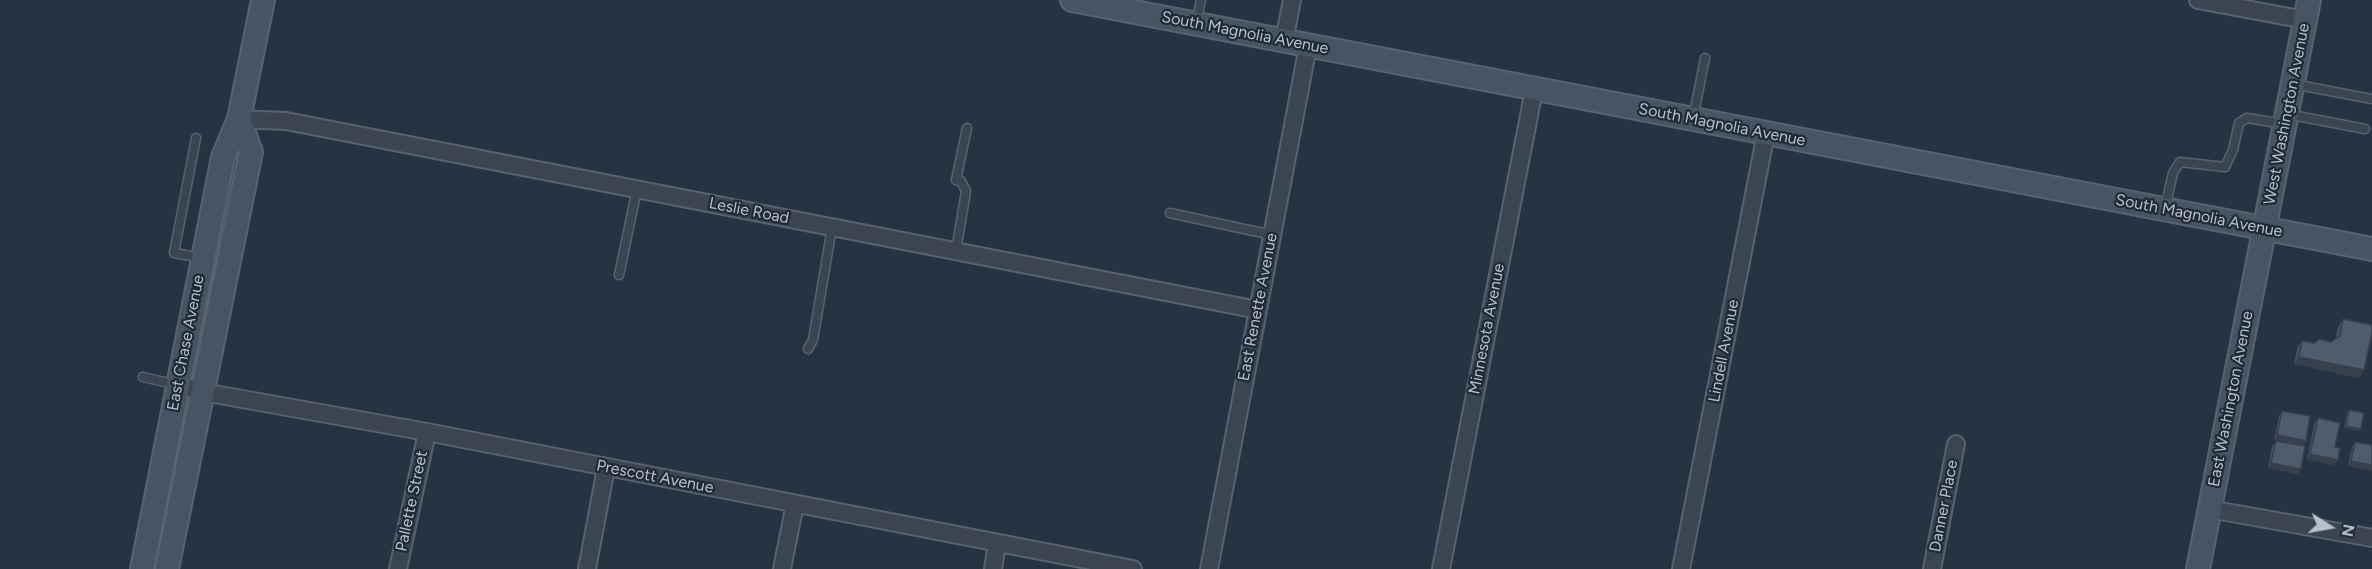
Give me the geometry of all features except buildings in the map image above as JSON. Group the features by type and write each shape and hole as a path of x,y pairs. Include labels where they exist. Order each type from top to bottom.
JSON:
{"main road":[{"name":"East Chase Avenue","path":"142,569 223,157 239,119 263,0"},
{"name":"South Magnolia Avenue","path":"1072,0 1133,6 1196,24 1308,46 2372,249"},
{"name":"West Washington Avenue","path":"2265,228 2307,10"},
{"name":"East Chase Avenue","path":"167,569 251,152 239,119"},
{"name":"East Washington Avenue","path":"2198,569 2265,228"}],"street":[{"path":"1284,41 1292,0"},
{"path":"2198,0 2307,10"},
{"name":"East Renette Avenue","path":"1209,569 1308,46"},
{"name":"Minnesota Avenue","path":"1441,569 1534,90"},
{"name":"Leslie Road","path":"239,119 286,121 1258,310"},
{"name":"Lindell Avenue","path":"1681,569 1766,133"},
{"name":"Prescott Avenue","path":"177,386 427,432 1133,569"},
{"name":"Pallette Street","path":"398,569 427,432"},
{"name":"Danner Place","path":"1932,569 1956,444"},
{"path":"587,569 606,468"},
{"path":"782,569 795,504"},
{"path":"2209,509 2372,538"},
{"path":"993,569 998,544"}],"lane":[{"path":"1196,24 1201,0"},
{"path":"1693,119 1705,58"},
{"path":"2293,84 2372,99"},
{"path":"2164,209 2173,173 2180,162 2225,167 2233,150 2240,123 2247,118 2286,119 2365,129"},
{"path":"956,251 966,191 961,181 956,180 967,128"},
{"path":"196,138 174,253 202,258"},
{"path":"619,275 637,189"},
{"path":"1170,213 1272,235"},
{"path":"808,349 813,340 832,227"},
{"path":"143,377 177,386"}]}
